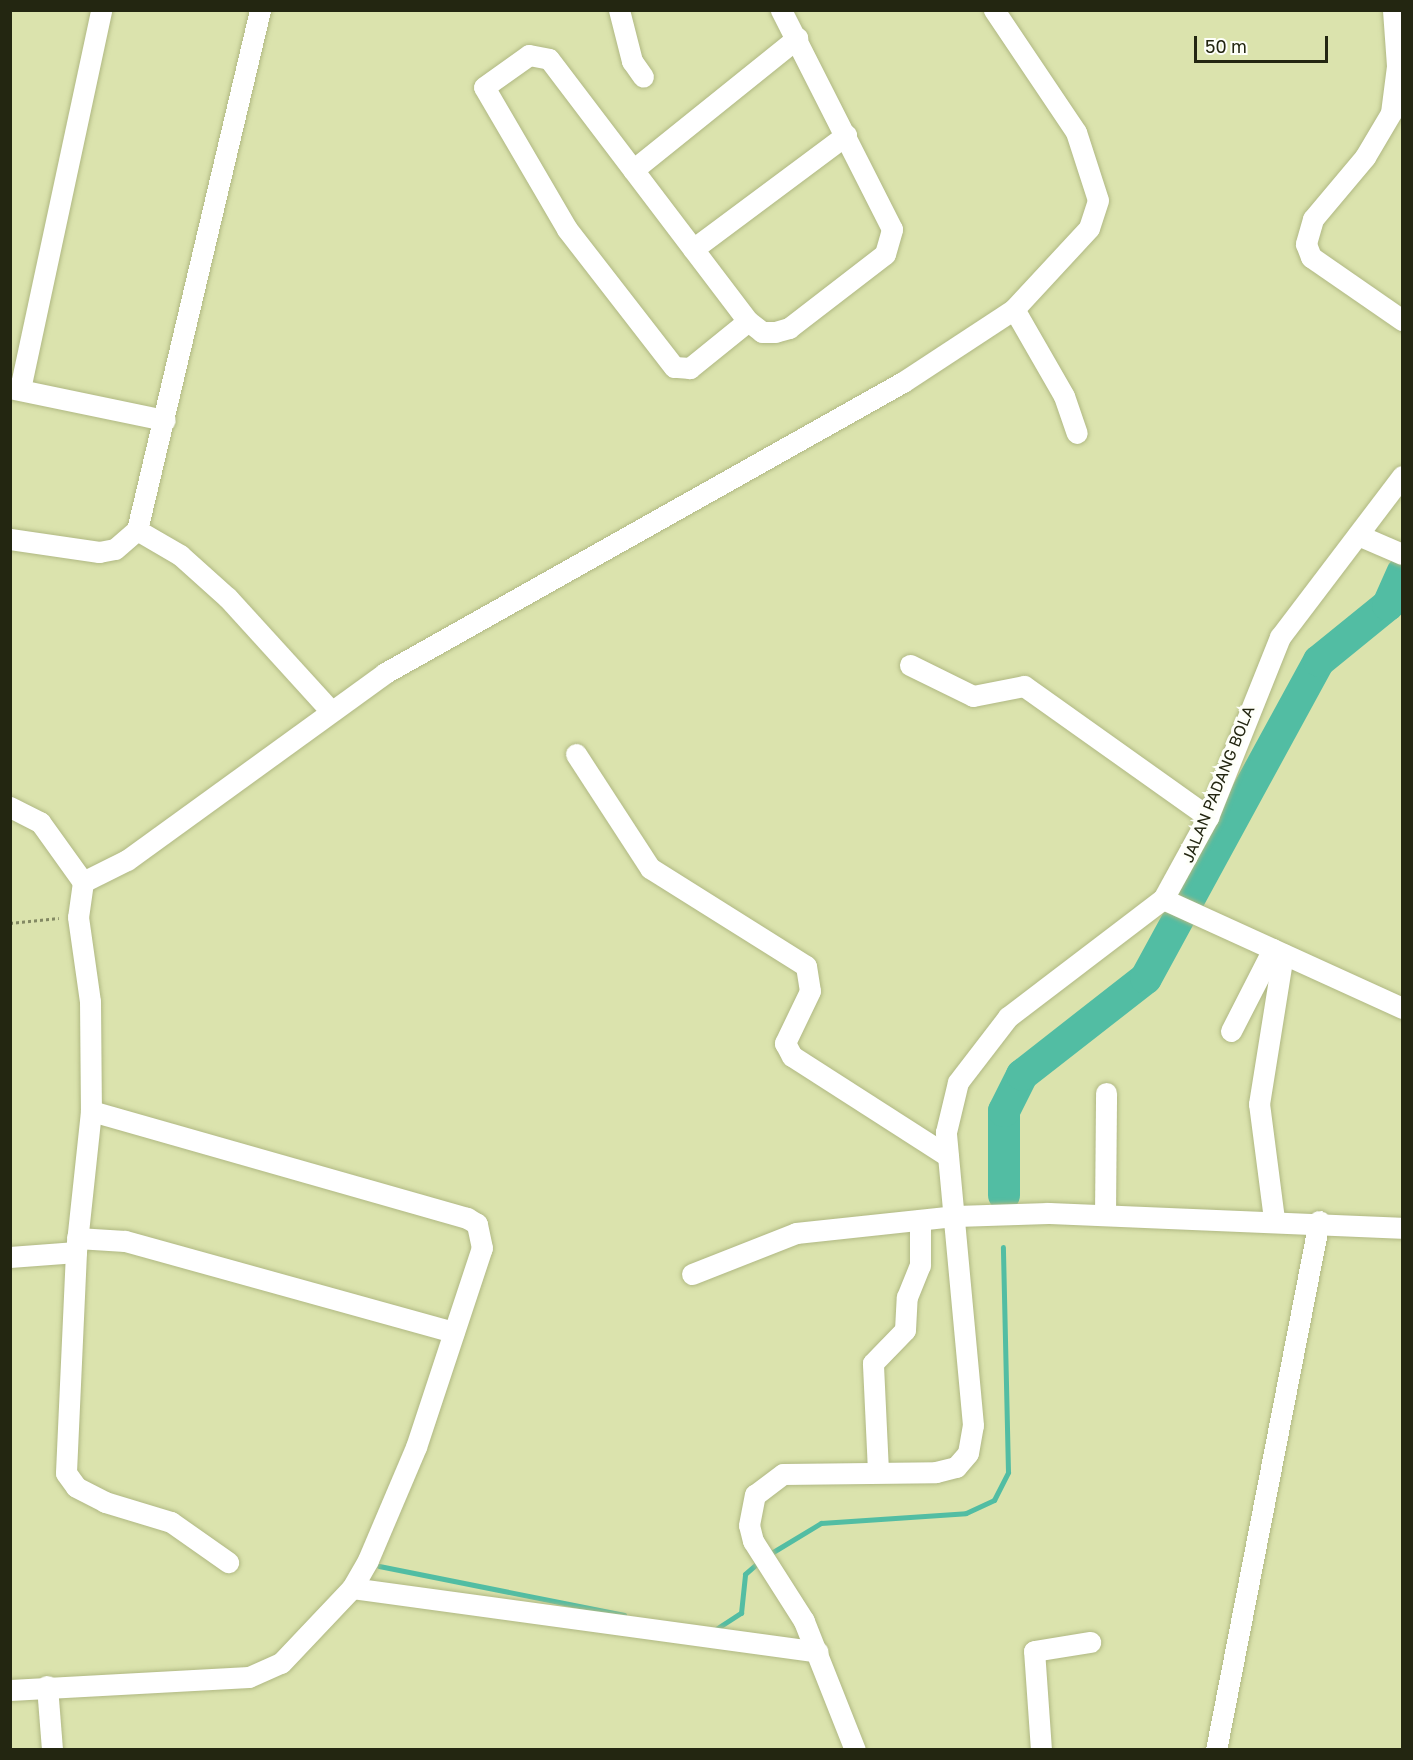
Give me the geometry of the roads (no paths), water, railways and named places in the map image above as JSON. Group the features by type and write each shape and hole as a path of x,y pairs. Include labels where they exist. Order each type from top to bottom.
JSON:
{"street":[{"path":"101,10 15,388 165,420"},
{"path":"10,539 99,552 115,549 137,530 165,420 260,10"},
{"path":"619,10 630,54 643,77"},
{"path":"748,321 680,371 584,254 484,92 487,82 529,55 542,54 748,321 762,332 789,328 885,254 891,242 885,211 782,10"},
{"path":"1393,10 1397,66 1391,113 1365,157 1313,219 1306,244 1311,256 1402,320"},
{"path":"83,882 127,860 332,711 430,647 903,382 1014,309 1089,228 1098,200 1076,132 996,11"},
{"path":"633,170 797,38"},
{"path":"693,249 846,135"},
{"path":"1014,309 1064,396 1077,433"},
{"name":"JALAN PADANG BOLA","path":"818,1652 768,1563 753,1541 750,1510 755,1495 772,1478 878,1471 936,1472 956,1467 968,1453 973,1425 956,1216 948,1156 948,1113 958,1082 981,1047 1015,1011 1142,920 1180,907 1208,817 1281,637 1402,476"},
{"path":"137,530 180,555 228,598 332,711"},
{"path":"1358,535 1398,552"},
{"path":"910,665 973,696 1024,686 1208,817"},
{"path":"576,754 650,868 806,966 810,991 785,1043 792,1056 948,1156"},
{"path":"10,807 40,822 83,882 78,917 90,1001 91,1111 77,1245 64,1461 69,1480 105,1502 171,1522 228,1562"},
{"path":"1180,907 1402,1008"},
{"path":"1232,1031 1278,952"},
{"path":"1274,1219 1259,1104 1278,952"},
{"path":"1105,1215 1106,1094"},
{"path":"10,1690 47,1686 259,1676 281,1663 357,1580 373,1547 416,1447 482,1248 477,1224 467,1218 91,1111"},
{"path":"692,1274 796,1233 956,1216 1105,1215 1274,1219 1402,1228"},
{"path":"878,1471 873,1363 905,1330 907,1297 920,1265 920,1220"},
{"path":"1216,1749 1319,1221"},
{"path":"10,1257 77,1245 125,1241 453,1332"},
{"path":"357,1580 818,1652 855,1749"},
{"path":"1041,1749 1034,1651 1043,1646 1090,1642"},
{"path":"47,1686 52,1749"}],"waterway":[{"path":"1004,1195 1004,1111 1022,1075 1146,978 1319,661 1388,605 1402,573"},
{"path":"768,1555 821,1523 966,1513 994,1500 1008,1472 1003,1247"},
{"path":"716,1629 741,1613 745,1574 760,1561"},
{"path":"379,1566 624,1615"}]}
